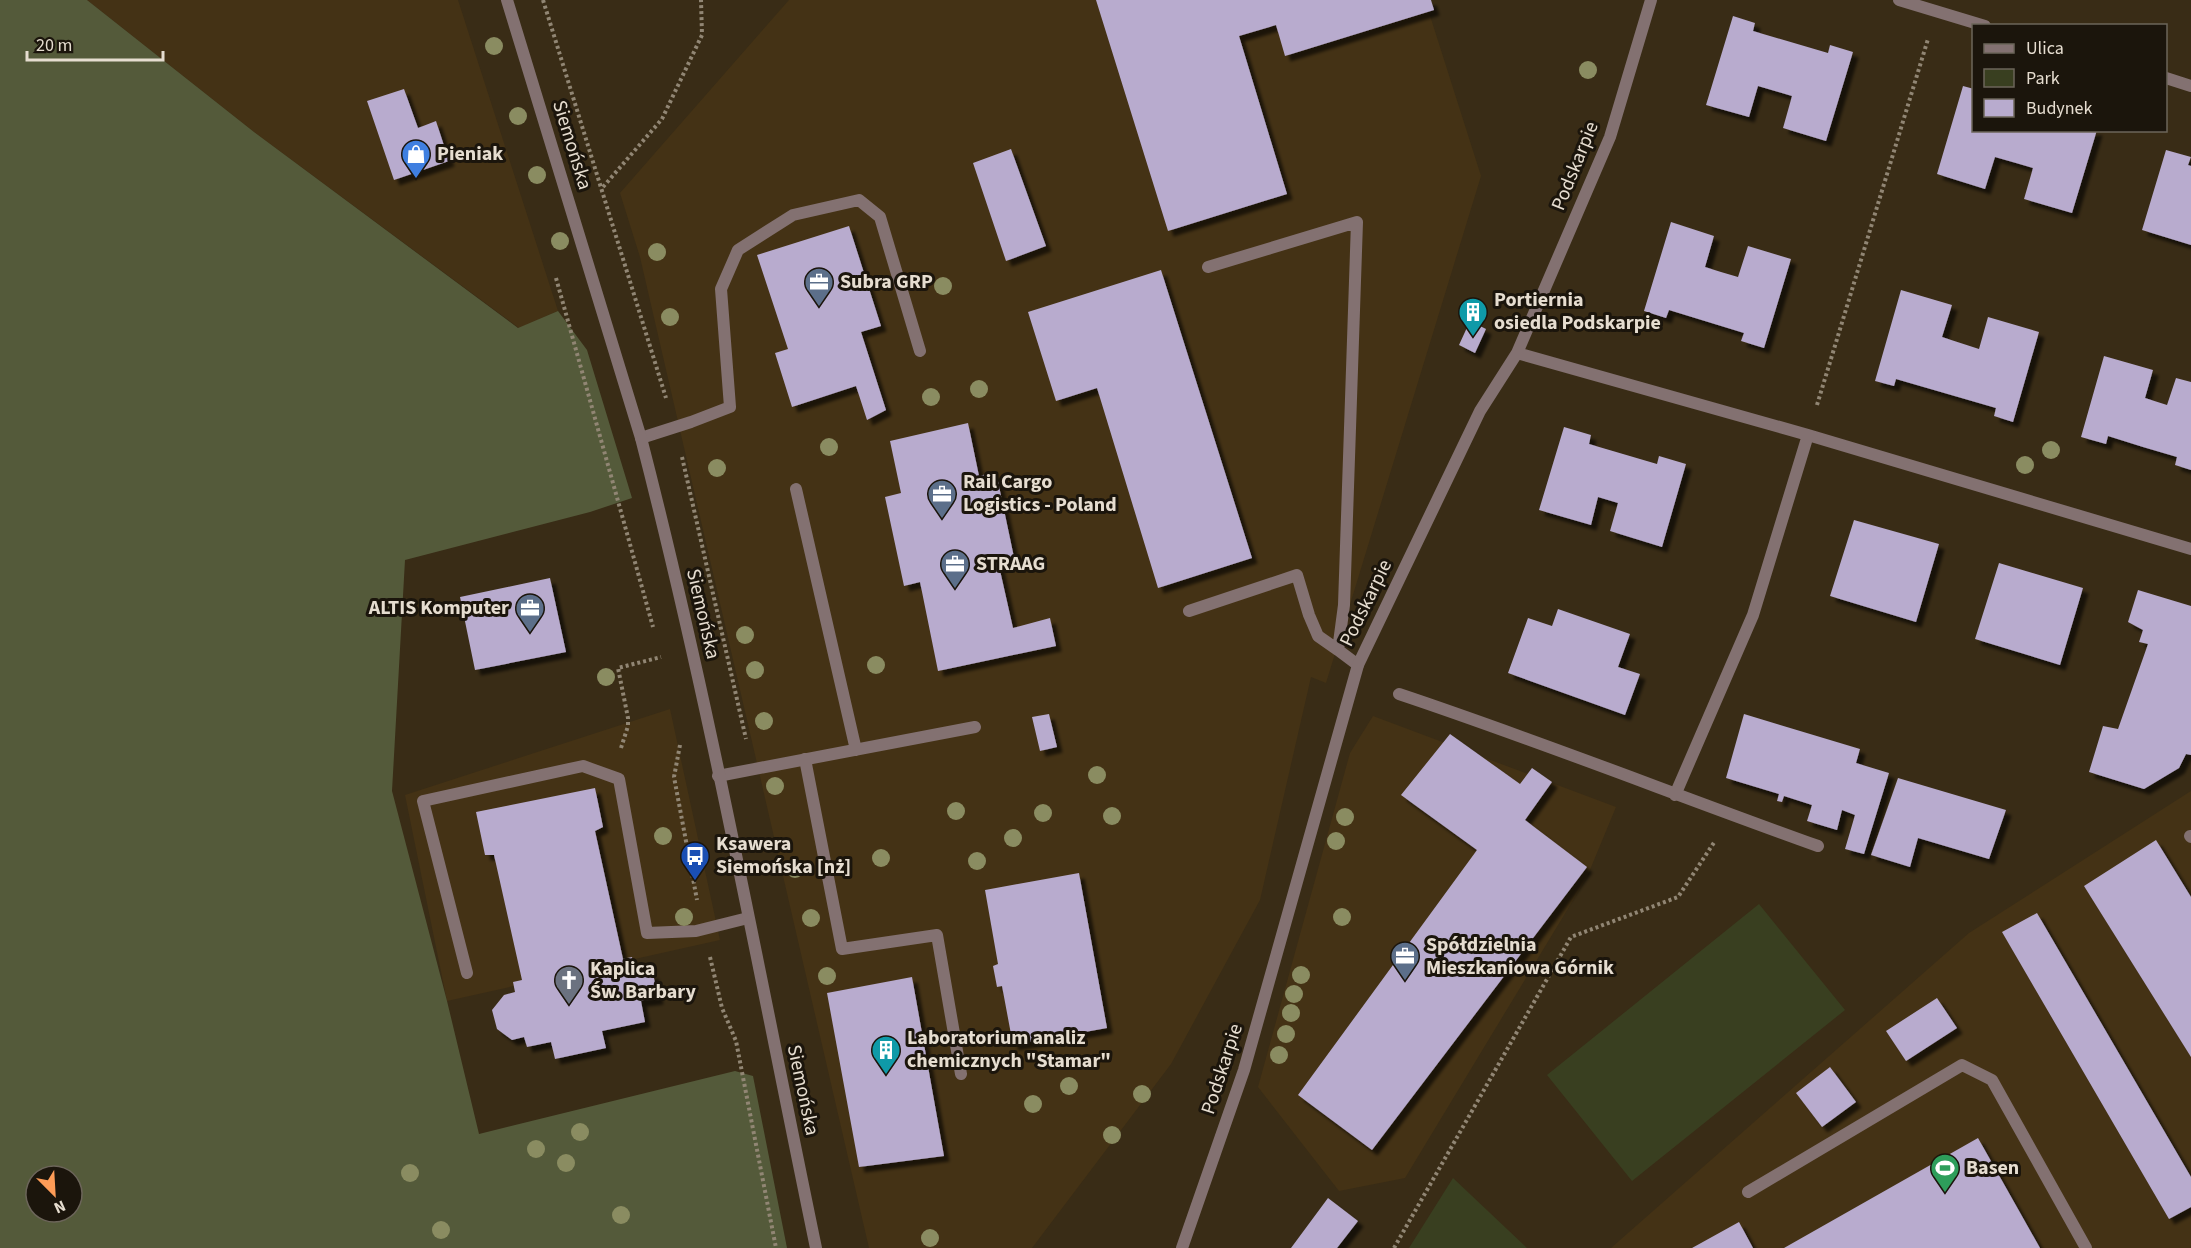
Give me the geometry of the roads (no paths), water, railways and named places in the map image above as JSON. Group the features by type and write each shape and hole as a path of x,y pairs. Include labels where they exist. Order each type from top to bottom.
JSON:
{"street":[{"name":"Siemońska","path":"507,0 641,438 661,517 718,776 816,1248"},
{"name":"Podskarpie","path":"1182,1248 1244,1070 1358,665 1480,411 1517,353 1610,137 1651,0"},
{"path":"1899,0 1979,24"},
{"path":"2167,78 2191,85"},
{"path":"641,438 730,407 721,289 738,250 793,215 859,200 880,217 920,351"},
{"path":"1208,267 1357,222 1344,605 1338,650"},
{"path":"1517,353 1808,435 2191,549"},
{"path":"1675,795 1753,615 1808,435"},
{"path":"796,489 856,750"},
{"path":"1189,612 1297,575 1318,636 1358,665"},
{"path":"1399,694 1500,727 1675,795 1818,846"},
{"path":"718,776 975,727"},
{"path":"805,759 842,949 937,934 962,1074"},
{"path":"467,973 423,801 583,766 619,779 647,933 703,929 748,918"},
{"path":"1748,1192 1962,1065 1992,1080 2086,1248"}],"place":[{"name":"Pieniak","path":"416,180"},
{"name":"Subra GRP","path":"819,308"},
{"name":"Portiernia osiedla Podskarpie","path":"1473,338"},
{"name":"Rail Cargo Logistics - Poland","path":"942,520"},
{"name":"STRAAG","path":"955,590"},
{"name":"ALTIS Komputer","path":"530,634"},
{"name":"Ksawera Siemońska [nż]","path":"695,882"},
{"name":"Spółdzielnia Mieszkaniowa Górnik","path":"1405,982"},
{"name":"Kaplica Św. Barbary","path":"569,1006"},
{"name":"Laboratorium analiz chemicznych \"Stamar\"","path":"886,1076"},
{"name":"Basen","path":"1945,1194"}]}
